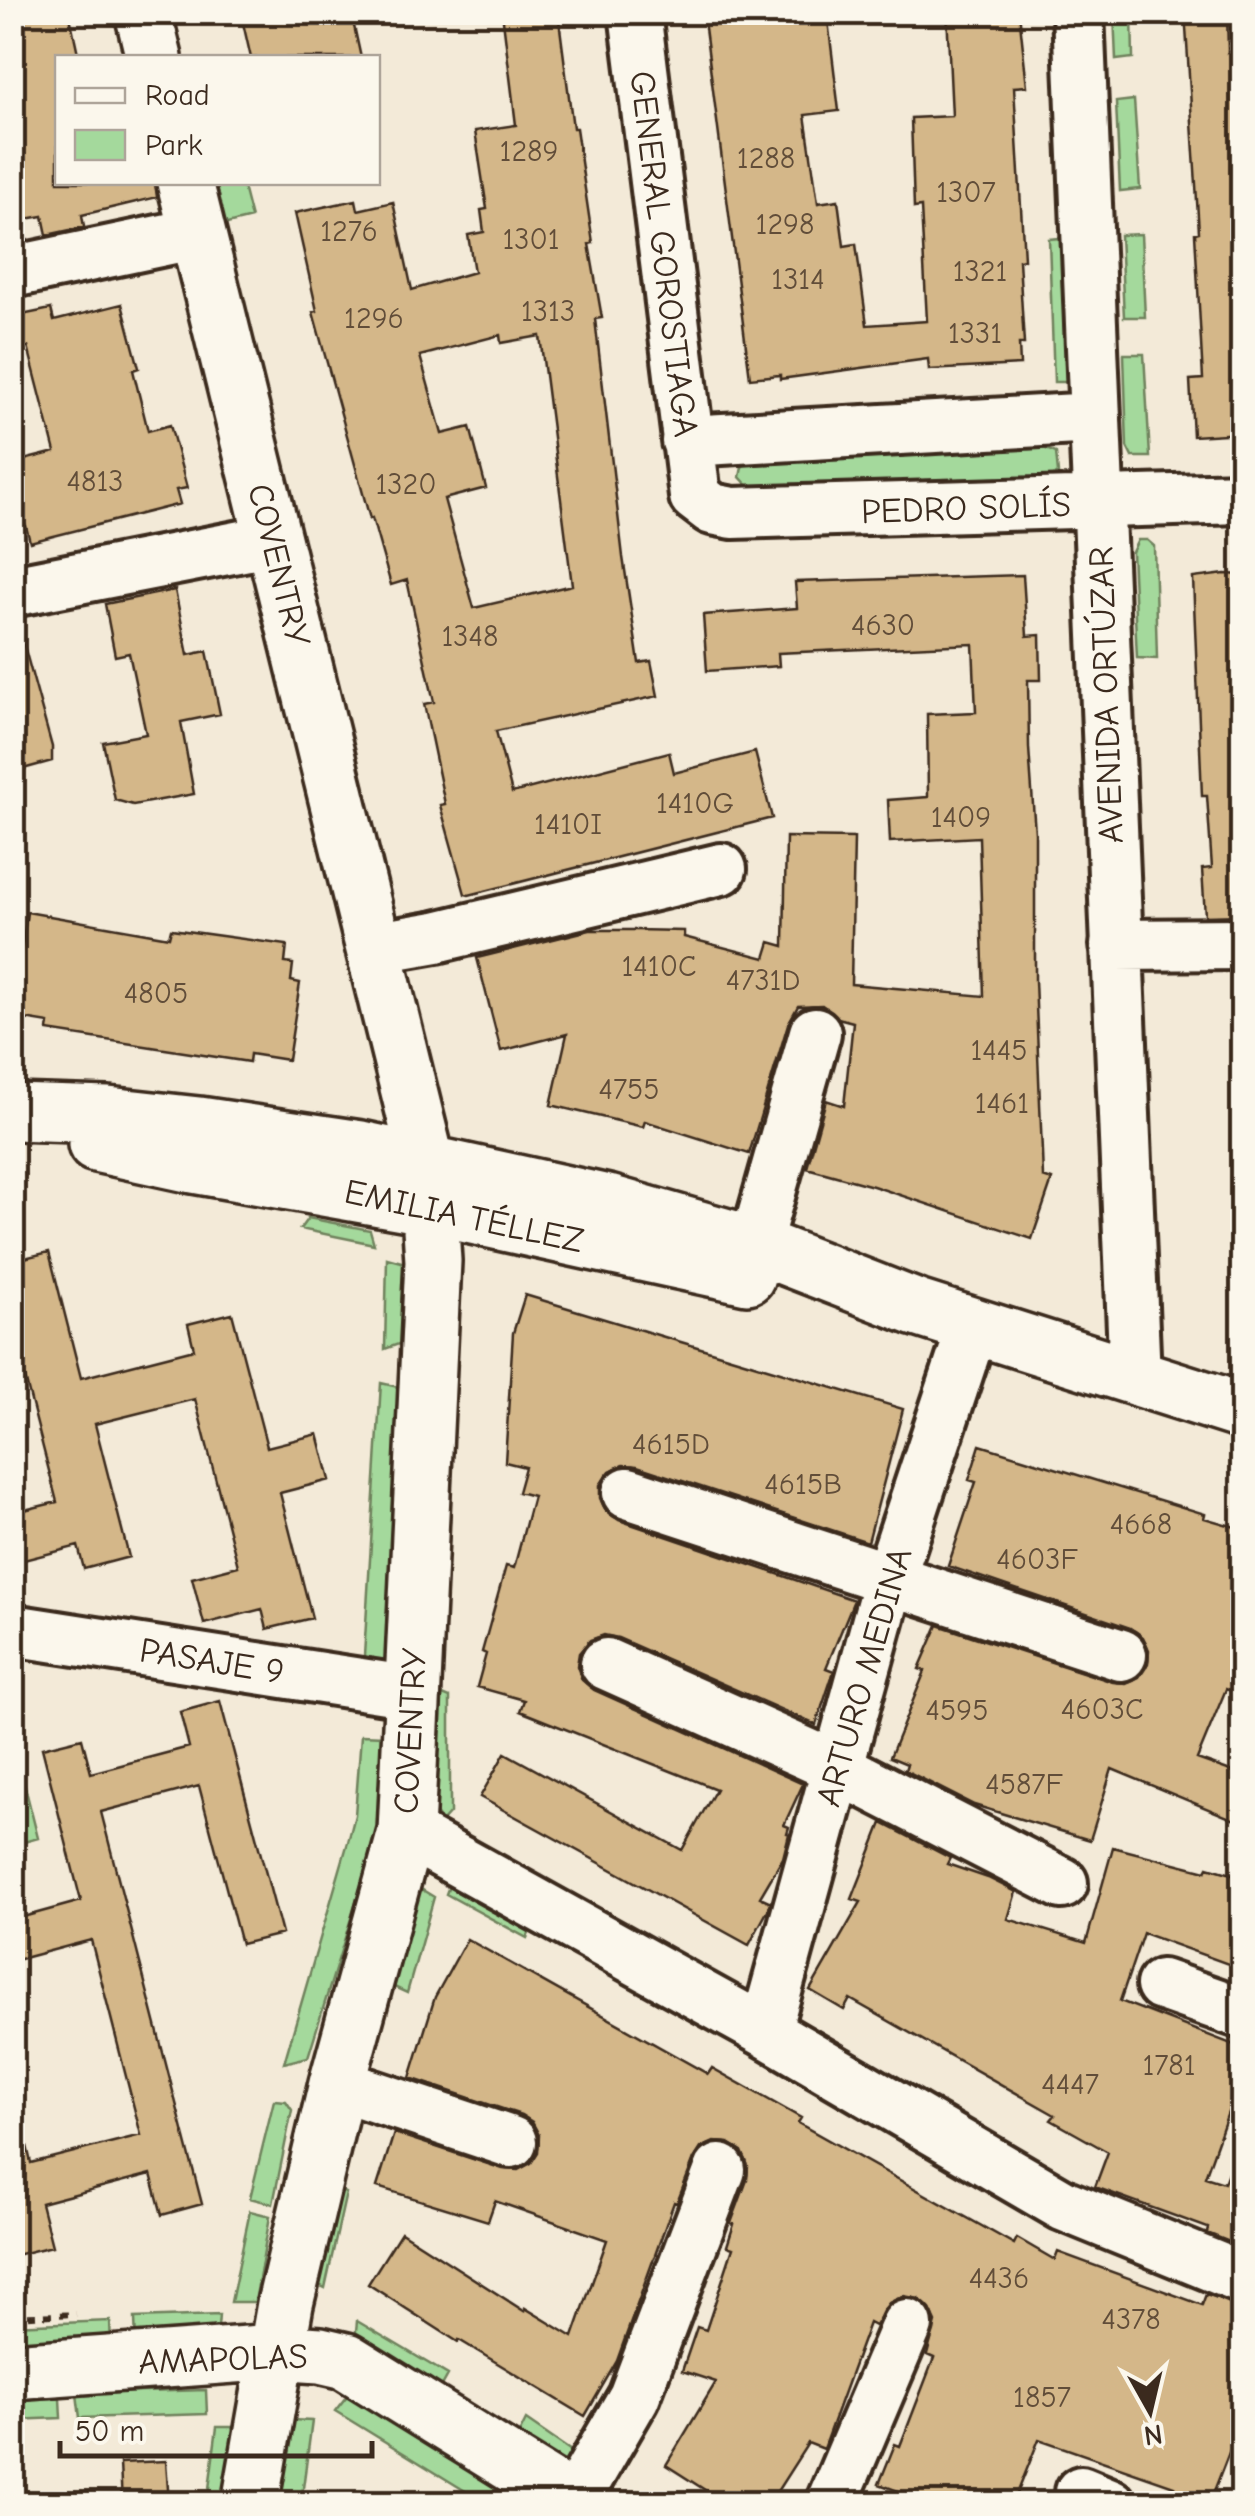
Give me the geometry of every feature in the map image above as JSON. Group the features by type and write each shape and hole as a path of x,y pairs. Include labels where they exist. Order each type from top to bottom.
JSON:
{"street":[{"path":"143,12 153,55"},
{"name":"GENERAL GOROSTIAGA","path":"634,12 695,496"},
{"name":"AVENIDA ORTÚZAR","path":"1078,12 1135,1378"},
{"path":"12,272 191,208"},
{"name":"COVENTRY","path":"191,208 429,1185 432,1280 406,1832 337,2084 275,2352 250,2504"},
{"path":"687,441 1095,418"},
{"name":"PEDRO SOLÍS","path":"695,496 712,509 733,514 1242,498"},
{"path":"12,591 273,540"},
{"path":"373,948 436,937 722,869"},
{"path":"1116,944 1242,944"},
{"path":"755,1245 816,1033"},
{"name":"EMILIA TÉLLEZ","path":"12,1112 108,1115 200,1124 361,1149 429,1185 723,1272 917,1308"},
{"name":"EMILIA TÉLLEZ","path":"12,1120 194,1165 608,1204 755,1245 917,1308 1242,1411"},
{"name":"ARTURO MEDINA","path":"765,2031 890,1580 972,1326"},
{"path":"628,1493 1122,1655"},
{"name":"PASAJE 9","path":"12,1630 412,1692"},
{"path":"606,1664 836,1767 1062,1883"},
{"path":"406,1832 765,2031 1063,2206 1242,2278"},
{"path":"1162,1985 1242,2013"},
{"path":"337,2084 511,2142"},
{"path":"574,2503 634,2396 720,2170"},
{"path":"831,2504 907,2325"},
{"name":"AMAPOLAS","path":"12,2371 275,2352 320,2354 346,2362 574,2503"}],"green space":[{"path":"1114,13 1132,13 1133,58 1116,60"},
{"path":"1134,100 1140,189 1120,191 1116,102"},
{"path":"213,185 243,185 251,218 223,225"},
{"path":"1141,234 1145,317 1124,317 1120,235"},
{"path":"1071,237 1073,382 1054,382 1049,239"},
{"path":"1124,354 1144,354 1150,457 1132,457 1127,447"},
{"path":"1044,448 1056,453 1058,473 1048,480 751,489 740,477 748,461"},
{"path":"1138,540 1147,540 1154,546 1157,659 1137,658 1132,552"},
{"path":"308,1218 370,1230 374,1244 300,1229"},
{"path":"387,1258 409,1264 407,1341 385,1349"},
{"path":"381,1383 398,1387 406,1395 389,1670 363,1672"},
{"path":"436,1692 450,1698 450,1813 442,1822 432,1807"},
{"path":"361,1735 383,1736 381,1806 375,1841 308,2057 284,2063 355,1815"},
{"path":"13,1739 38,1838 12,1845"},
{"path":"449,1886 531,1929 527,1938 446,1894"},
{"path":"421,1889 434,1897 407,1993 383,1982 410,1904"},
{"path":"274,2100 286,2101 292,2110 273,2204 250,2198"},
{"path":"328,2185 346,2193 325,2288 310,2281"},
{"path":"250,2211 270,2216 255,2302 231,2302"},
{"path":"219,2315 217,2340 136,2343 135,2318"},
{"path":"110,2321 111,2346 13,2348 12,2325"},
{"path":"357,2321 448,2375 438,2393 355,2341"},
{"path":"206,2390 207,2414 80,2418 77,2394"},
{"path":"350,2392 524,2497 519,2503 485,2503 335,2411"},
{"path":"60,2398 61,2418 13,2420 13,2400"},
{"path":"290,2420 312,2421 301,2503 279,2504"},
{"path":"526,2420 580,2457 570,2474 517,2438"},
{"path":"217,2427 241,2427 231,2503 207,2504"}],"building":[{"path":"12,12 69,12 78,55 55,55 55,185 155,185 157,197 82,215 84,227 47,235 43,216 26,219 12,157 12,46 19,45"},
{"path":"261,12 351,12 360,55 250,55 243,23 262,18"},
{"path":"502,12 558,12 602,318 595,319 623,557 639,663 651,661 658,696 496,731 512,793 669,752 674,773 755,752 772,818 469,895 465,894 440,805 445,804 424,704 434,702 407,580 391,585 370,519 313,312 317,311 295,213 356,200 358,210 393,202 412,290 474,272 468,235 484,232 481,210 487,209 475,131 516,125","holes":["500,335 501,343 540,336 572,585 474,608 444,499 486,488 470,427 442,434 420,356"]},
{"path":"703,12 827,12 839,111 805,115 818,203 838,200 844,246 856,244 867,325 927,321 921,207 914,208 911,118 952,116 947,12 1019,12 1027,86 1014,87 1024,259 1019,260 1024,344 1019,344 1020,365 929,370 928,359 780,379 780,375 750,378"},
{"path":"1185,12 1227,12 1228,53 1240,51 1242,433 1193,436 1190,380 1203,379 1195,233 1199,232"},
{"path":"122,304 139,368 133,370 148,431 170,425 187,488 176,490 180,504 30,542 26,526 12,530 12,463 55,452 28,347 12,351 12,317 51,309 54,321"},
{"path":"1023,575 1027,636 1040,635 1041,680 1028,680 1029,748 1035,833 1035,980 1043,1177 1052,1180 1032,1239 807,1168 826,1100 844,1106 853,1022 838,1018 822,1005 798,1006 788,1024 749,1154 645,1121 643,1127 551,1105 567,1034 501,1051 477,958 590,930 634,930 684,931 684,937 765,958 770,942 784,946 786,837 854,838 851,984 984,996 979,837 890,842 888,800 928,797 927,714 976,712 973,644 778,653 779,666 707,671 703,615 797,608 795,582"},
{"path":"1242,575 1242,915 1205,916 1202,869 1212,868 1207,796 1202,796 1193,578"},
{"path":"175,590 188,655 207,651 220,714 181,722 194,794 133,805 115,800 103,742 146,734 129,653 115,656 105,604"},
{"path":"23,642 52,747 52,761 12,772 12,644"},
{"path":"27,912 169,937 171,929 287,945 285,963 293,964 291,981 300,983 288,1060 250,1054 249,1062 48,1031 49,1023 12,1017"},
{"path":"49,1252 81,1378 194,1349 188,1324 232,1313 267,1447 318,1434 330,1480 280,1493 312,1618 267,1629 262,1609 204,1624 192,1578 238,1566 195,1399 95,1424 129,1557 84,1569 78,1546 20,1561 12,1532 12,1513 57,1502 12,1327 12,1261"},
{"path":"525,1295 903,1409 868,1542 637,1466 623,1465 610,1471 600,1485 606,1511 619,1520 854,1600 826,1668 834,1671 816,1725 618,1638 604,1635 590,1640 579,1653 577,1666 582,1680 594,1690 803,1784 784,1825 789,1827 789,1834 783,1858 760,1897 771,1902 769,1908 749,1945 480,1797 505,1753 682,1850 716,1789 520,1711 524,1700 477,1687 486,1654 482,1652 506,1566 514,1568 533,1496 518,1492 525,1467 505,1462 513,1333"},
{"path":"980,1445 1242,1529 1242,1695 1226,1689 1197,1759 1242,1775 1242,1823 1112,1769 1090,1840 974,1805 905,1770 907,1764 890,1757 925,1671 919,1669 938,1625 1113,1682 1126,1683 1139,1677 1148,1663 1149,1650 1143,1637 1130,1628 948,1566 976,1482 969,1480"},
{"path":"220,1701 282,1934 241,1944 199,1786 101,1812 202,2204 162,2215 151,2174 41,2203 52,2246 12,2256 12,2139 25,2137 31,2163 141,2135 91,1940 12,1961 12,1920 81,1901 42,1748 82,1738 91,1773 189,1747 180,1712"},
{"path":"882,1823 950,1858 947,1864 1016,1892 1008,1919 1086,1943 1113,1847 1242,1877 1242,1969 1143,1933 1120,2001 1242,2048 1242,2073 1205,2177 1224,2183 1238,2145 1242,2146 1242,2247 1207,2233 1208,2228 1095,2187 1108,2152 1051,2120 1055,2115 850,1999 844,2010 810,1990 861,1902 852,1899"},
{"path":"467,1939 708,2074 712,2068 801,2118 798,2123 1014,2244 1017,2238 1055,2260 1058,2252 1202,2305 1206,2294 1242,2306 1242,2419 1209,2504 1167,2504 1174,2486 1039,2439 1013,2504 934,2504 879,2484 895,2444 900,2446 934,2358 927,2355 936,2322 930,2309 919,2299 904,2296 889,2303 875,2326 869,2323 823,2449 808,2443 769,2504 727,2504 666,2465 716,2382 682,2371 697,2327 706,2330 733,2248 727,2246 734,2224 731,2223 747,2180 748,2166 742,2151 729,2143 714,2142 701,2148 694,2159 677,2203 674,2202 617,2361 585,2416 368,2284 401,2232 524,2311 525,2308 573,2337 607,2240 495,2201 488,2221 377,2187 394,2133 503,2169 518,2170 531,2163 538,2152 539,2135 532,2122 521,2115 410,2078 435,1997"},
{"path":"166,2461 169,2504 122,2504 120,2463"}]}
